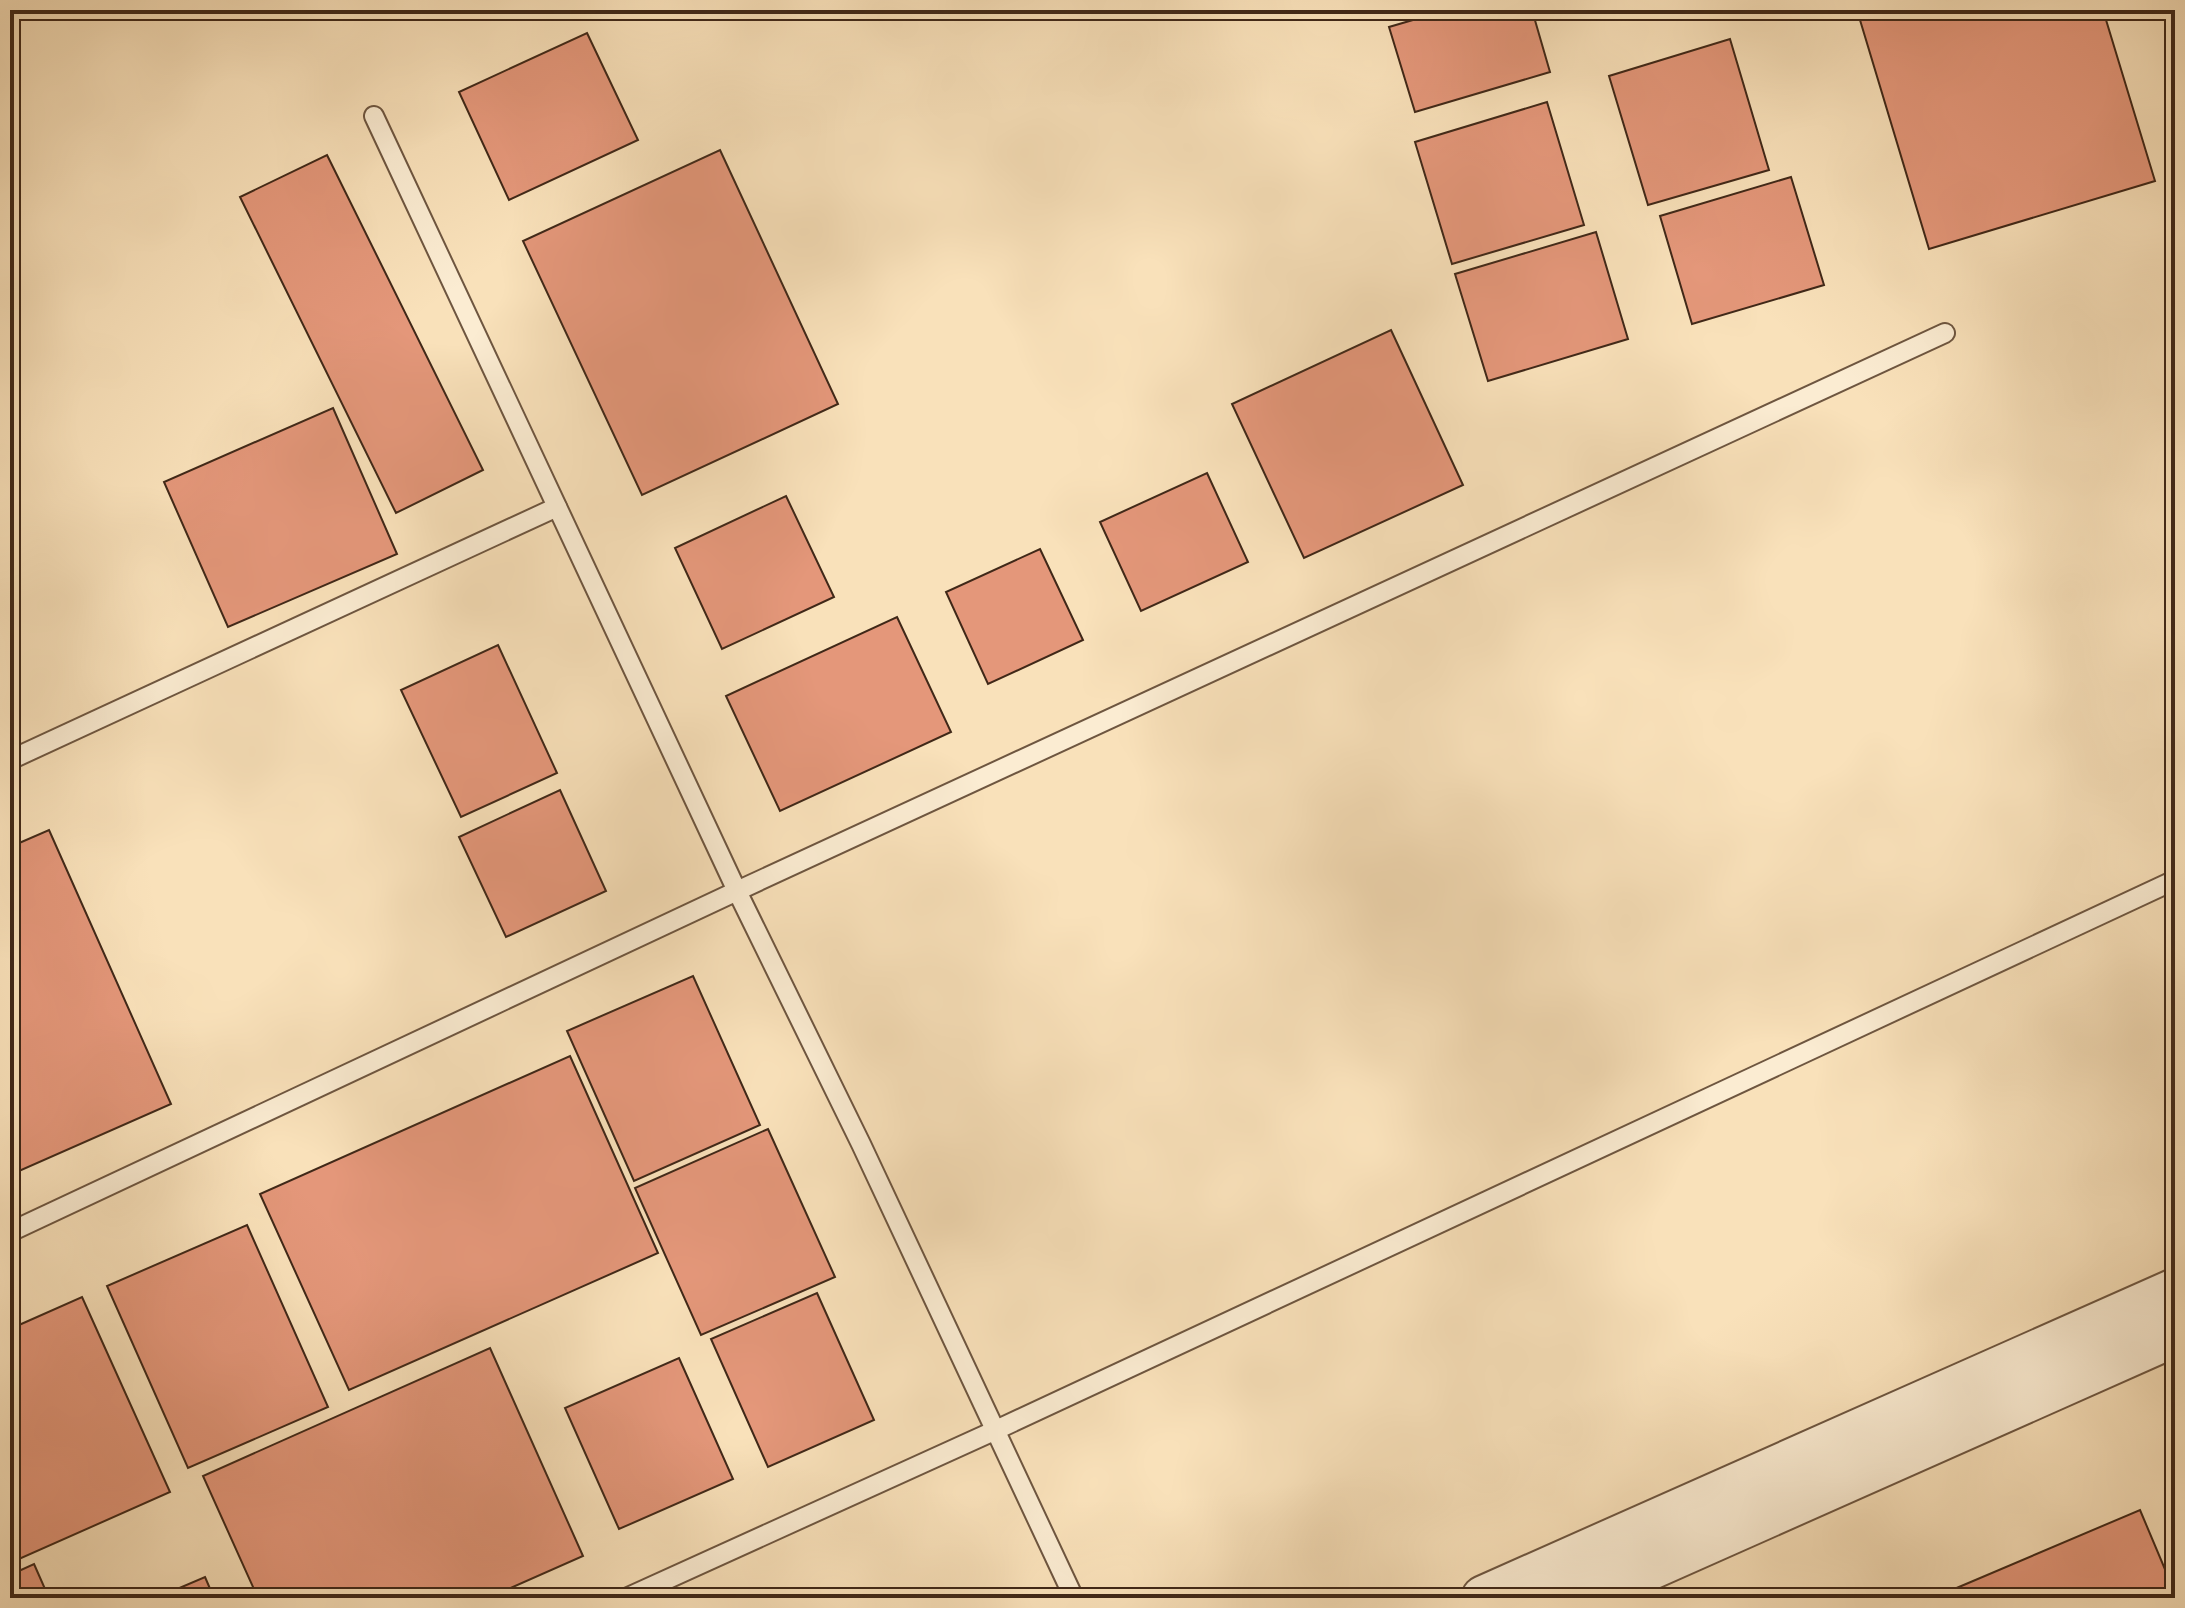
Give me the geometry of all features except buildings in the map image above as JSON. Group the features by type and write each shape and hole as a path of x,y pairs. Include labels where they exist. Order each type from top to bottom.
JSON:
{"street":[{"path":"1484,1598 2175,1291"},
{"path":"1581,1598 2175,1334"}],"lane":[{"path":"374,116 737,891 861,1144 1074,1598"},
{"path":"10,1232 737,891 1945,333"},
{"path":"10,760 557,507"},
{"path":"626,1598 996,1430 2175,880"}]}
